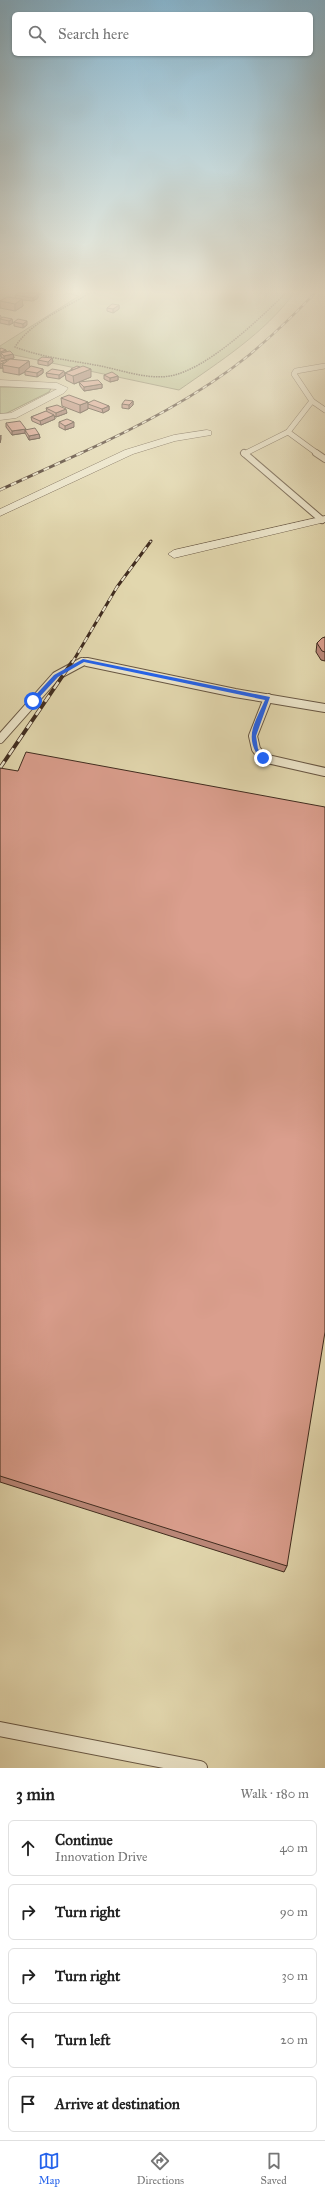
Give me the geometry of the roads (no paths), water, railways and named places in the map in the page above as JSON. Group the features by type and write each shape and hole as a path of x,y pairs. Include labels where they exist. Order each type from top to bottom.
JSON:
{"street":[{"path":"0,383 57,386 63,388 61,391 13,416 0,417"},
{"path":"0,513 129,452 174,438 207,433"},
{"path":"174,554 324,519"}],"lane":[{"path":"295,376 312,400 325,410"},
{"path":"312,400 288,432 243,453 324,519"},
{"path":"288,432 325,459"},
{"path":"0,739 56,676 83,661 325,708"},
{"path":"268,698 253,736 256,749 263,758 325,772"},
{"path":"0,1729 200,1768"}],"railway":[{"path":"79,454 167,410 222,376"},
{"path":"0,490 81,453"},
{"path":"72,663 117,587 151,541"},
{"path":"0,768 72,662"}]}
